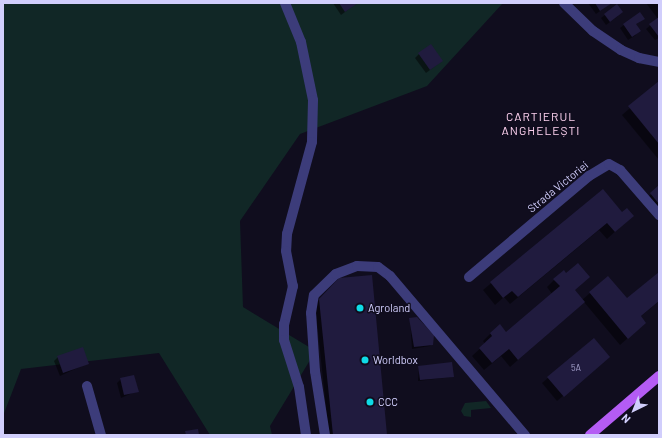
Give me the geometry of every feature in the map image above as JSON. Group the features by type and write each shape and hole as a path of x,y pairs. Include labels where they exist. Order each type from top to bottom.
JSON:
{"main road":[{"path":"590,435 659,376"}],"street":[{"path":"286,3 300,42 313,100 312,142 287,234 286,252 292,286 284,335 288,357 300,393 306,435"},
{"path":"564,3 593,31 616,46 639,58 659,62"},
{"name":"Strada Victoriei","path":"469,277 589,176 609,164 620,170 659,215"},
{"path":"325,435 315,371 311,313 314,295 336,274 357,266 378,266 390,276 525,435"},
{"path":"87,386 101,435"}],"green space":[{"path":"3,3 503,3 427,86 300,134 240,221 243,307 309,347 318,347 270,426 272,435 210,435 159,353 21,369 3,416"},
{"path":"486,401 491,408 471,410 471,417 464,416 461,411 465,403"}],"building":[{"path":"339,3 358,3 345,12"},
{"path":"595,3 612,3 600,11"},
{"path":"617,4 623,12 610,22 604,14"},
{"path":"640,12 645,19 636,24 641,31 632,37 623,24"},
{"path":"659,17 659,37 649,24"},
{"path":"431,44 443,61 430,70 418,53"},
{"path":"659,81 659,144 628,106"},
{"path":"659,185 659,204 650,193"},
{"path":"603,189 622,212 627,208 634,216 615,232 607,223 518,297 512,291 503,298 490,282"},
{"path":"578,263 590,277 575,290 585,302 518,360 509,349 492,363 479,348 492,336 490,333 500,324 506,332 560,286 553,279 564,270 566,273"},
{"path":"659,272 659,301 641,316 646,323 628,339 589,292 608,276 627,298"},
{"path":"372,275 387,435 333,435 319,299 339,278"},
{"path":"417,317 434,335 433,345 414,347 409,318"},
{"path":"594,338 610,357 564,397 547,377"},
{"path":"83,347 89,364 63,373 57,356"},
{"path":"452,362 454,377 420,380 418,366"},
{"path":"134,375 139,392 124,395 120,378"},
{"path":"198,429 199,435 186,435 185,431"}],"place":[{"name":"Agroland","path":"360,308"},
{"name":"Worldbox","path":"365,360"},
{"name":"CCC","path":"370,402"}],"district":[{"name":"CARTIERUL ANGHELEȘTI","path":"541,124"}]}
